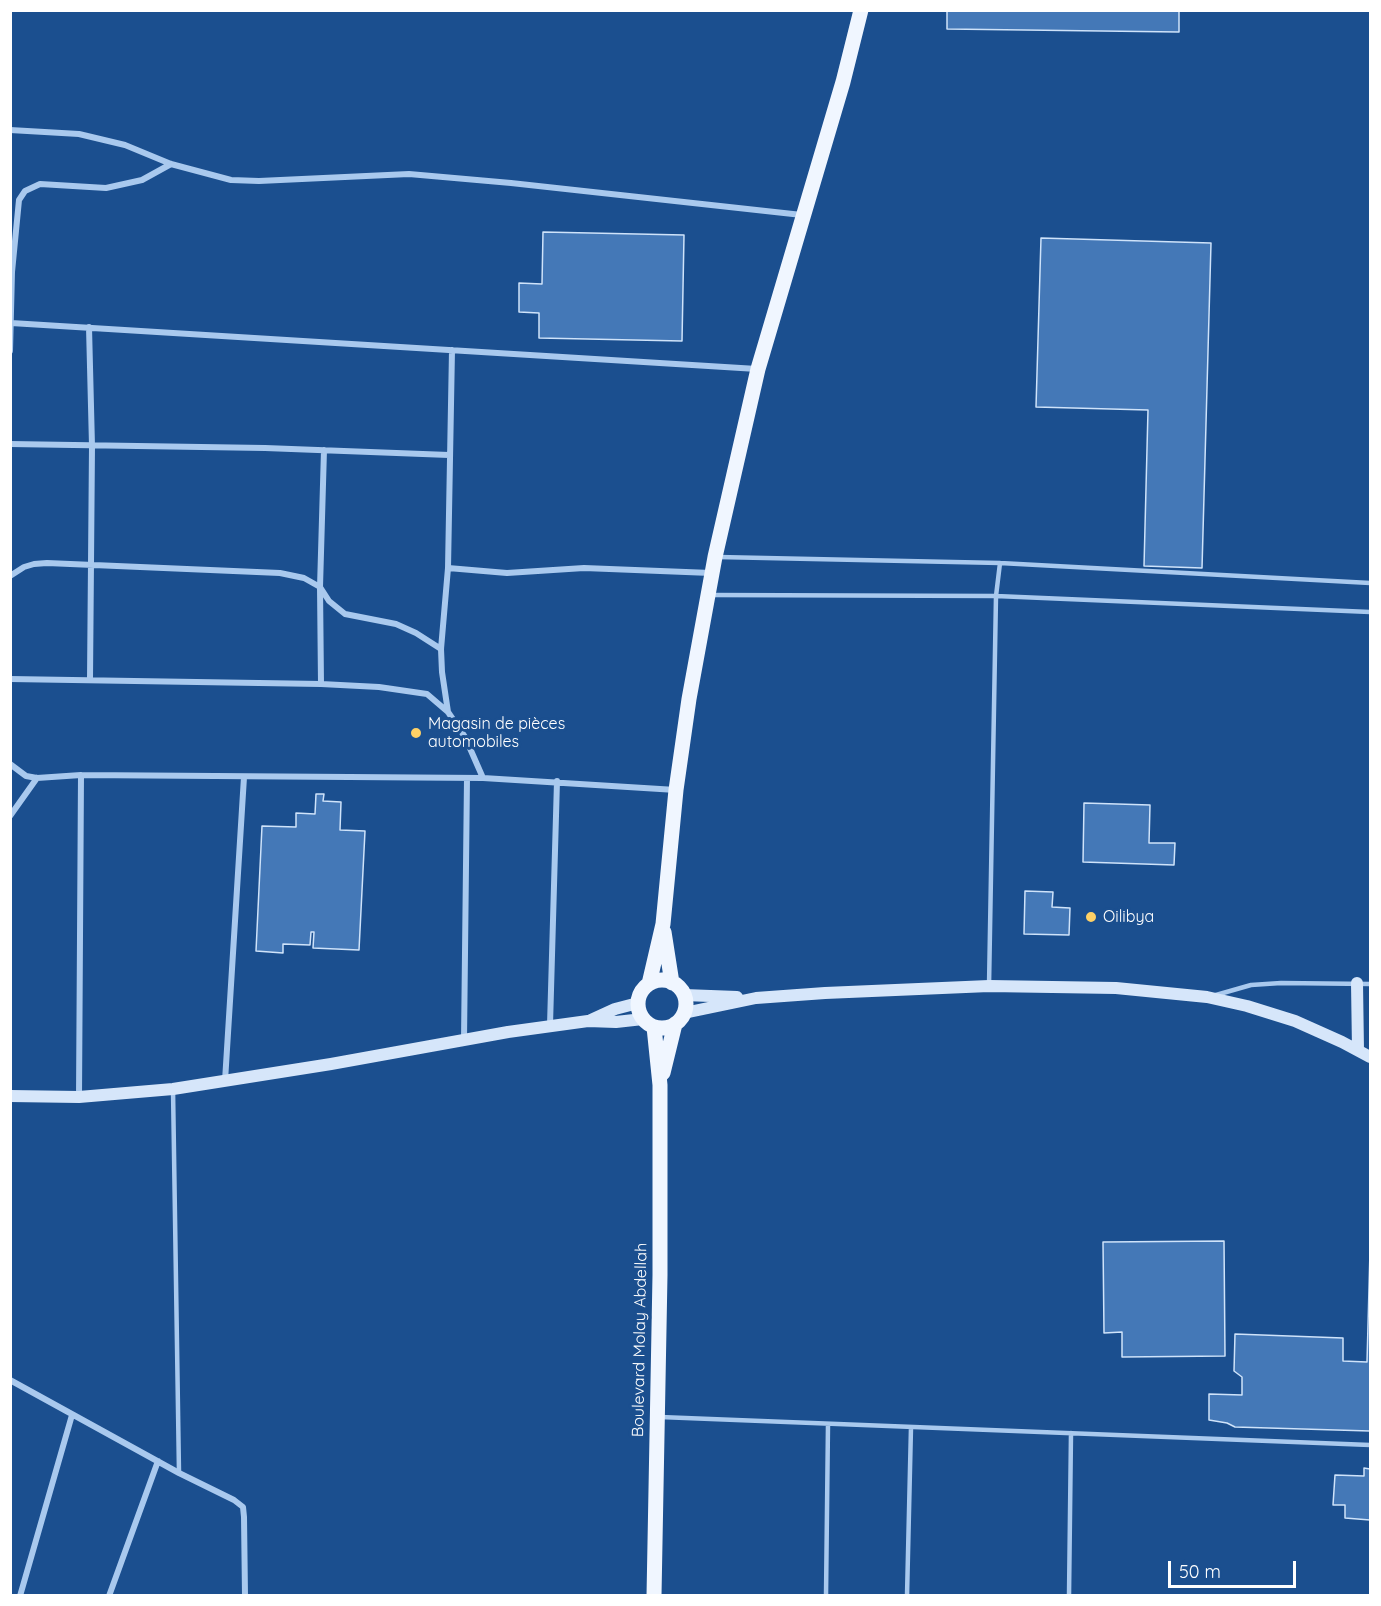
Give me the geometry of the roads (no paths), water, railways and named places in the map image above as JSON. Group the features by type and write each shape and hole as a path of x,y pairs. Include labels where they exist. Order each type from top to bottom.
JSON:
{"main road":[{"path":"649,984 663,924 676,790 689,699 715,557 758,369 843,82 861,10"},
{"path":"660,1085 686,1000 684,994 672,982 663,924"},
{"path":"660,1085 648,1023 638,1003 643,989 649,984 672,982"},
{"path":"1357,983 1358,1050"},
{"path":"684,994 756,998 989,986 1116,988 1207,997 1247,1006 1295,1021 1371,1057"},
{"path":"10,1096 79,1097 173,1089 550,1025 588,1021 648,1023 661,1028 680,1018 756,998"},
{"path":"588,1021 615,1009 638,1003"},
{"name":"Boulevard Molay Abdellah","path":"654,1596 660,1085"}],"street":[{"path":"10,130 79,134 125,145 171,164 231,180 259,181 408,174 803,215"},
{"path":"10,351 11,272 19,200 25,191 39,184 106,188 142,180 171,164"},
{"path":"11,323 758,369"},
{"path":"89,327 92,446 90,679"},
{"path":"448,712 441,649 448,568 452,350"},
{"path":"10,444 266,448 449,455"},
{"path":"321,684 320,587 324,450"},
{"path":"10,576 34,564 92,564 280,573 304,578 320,587 329,601 345,614 396,624 416,633 441,649"},
{"path":"448,568 507,573 584,568 712,573"},
{"path":"10,679 321,684 379,687 427,694 448,712 465,737 483,778"},
{"path":"10,764 26,776 37,778 81,775 483,778 676,790"},
{"path":"79,1097 81,775"},
{"path":"225,1081 244,777"},
{"path":"10,816 37,778"},
{"path":"464,1040 467,778"},
{"path":"550,1025 557,781"},
{"path":"10,1380 179,1473 234,1500 243,1507 245,1596"},
{"path":"20,1596 72,1415"},
{"path":"109,1596 158,1461"}],"lane":[{"path":"715,557 1000,563 1371,583"},
{"path":"989,986 996,596 1000,563"},
{"path":"709,595 996,596 1371,612"},
{"path":"1207,997 1251,985 1371,984"},
{"path":"173,1089 179,1473"},
{"path":"657,1417 1371,1445"},
{"path":"826,1596 828,1424"},
{"path":"907,1596 911,1427"},
{"path":"1068,1596 1071,1433"}],"place":[{"name":"Magasin de pièces automobiles","path":"416,733"},
{"name":"Oilibya","path":"1091,917"}]}
